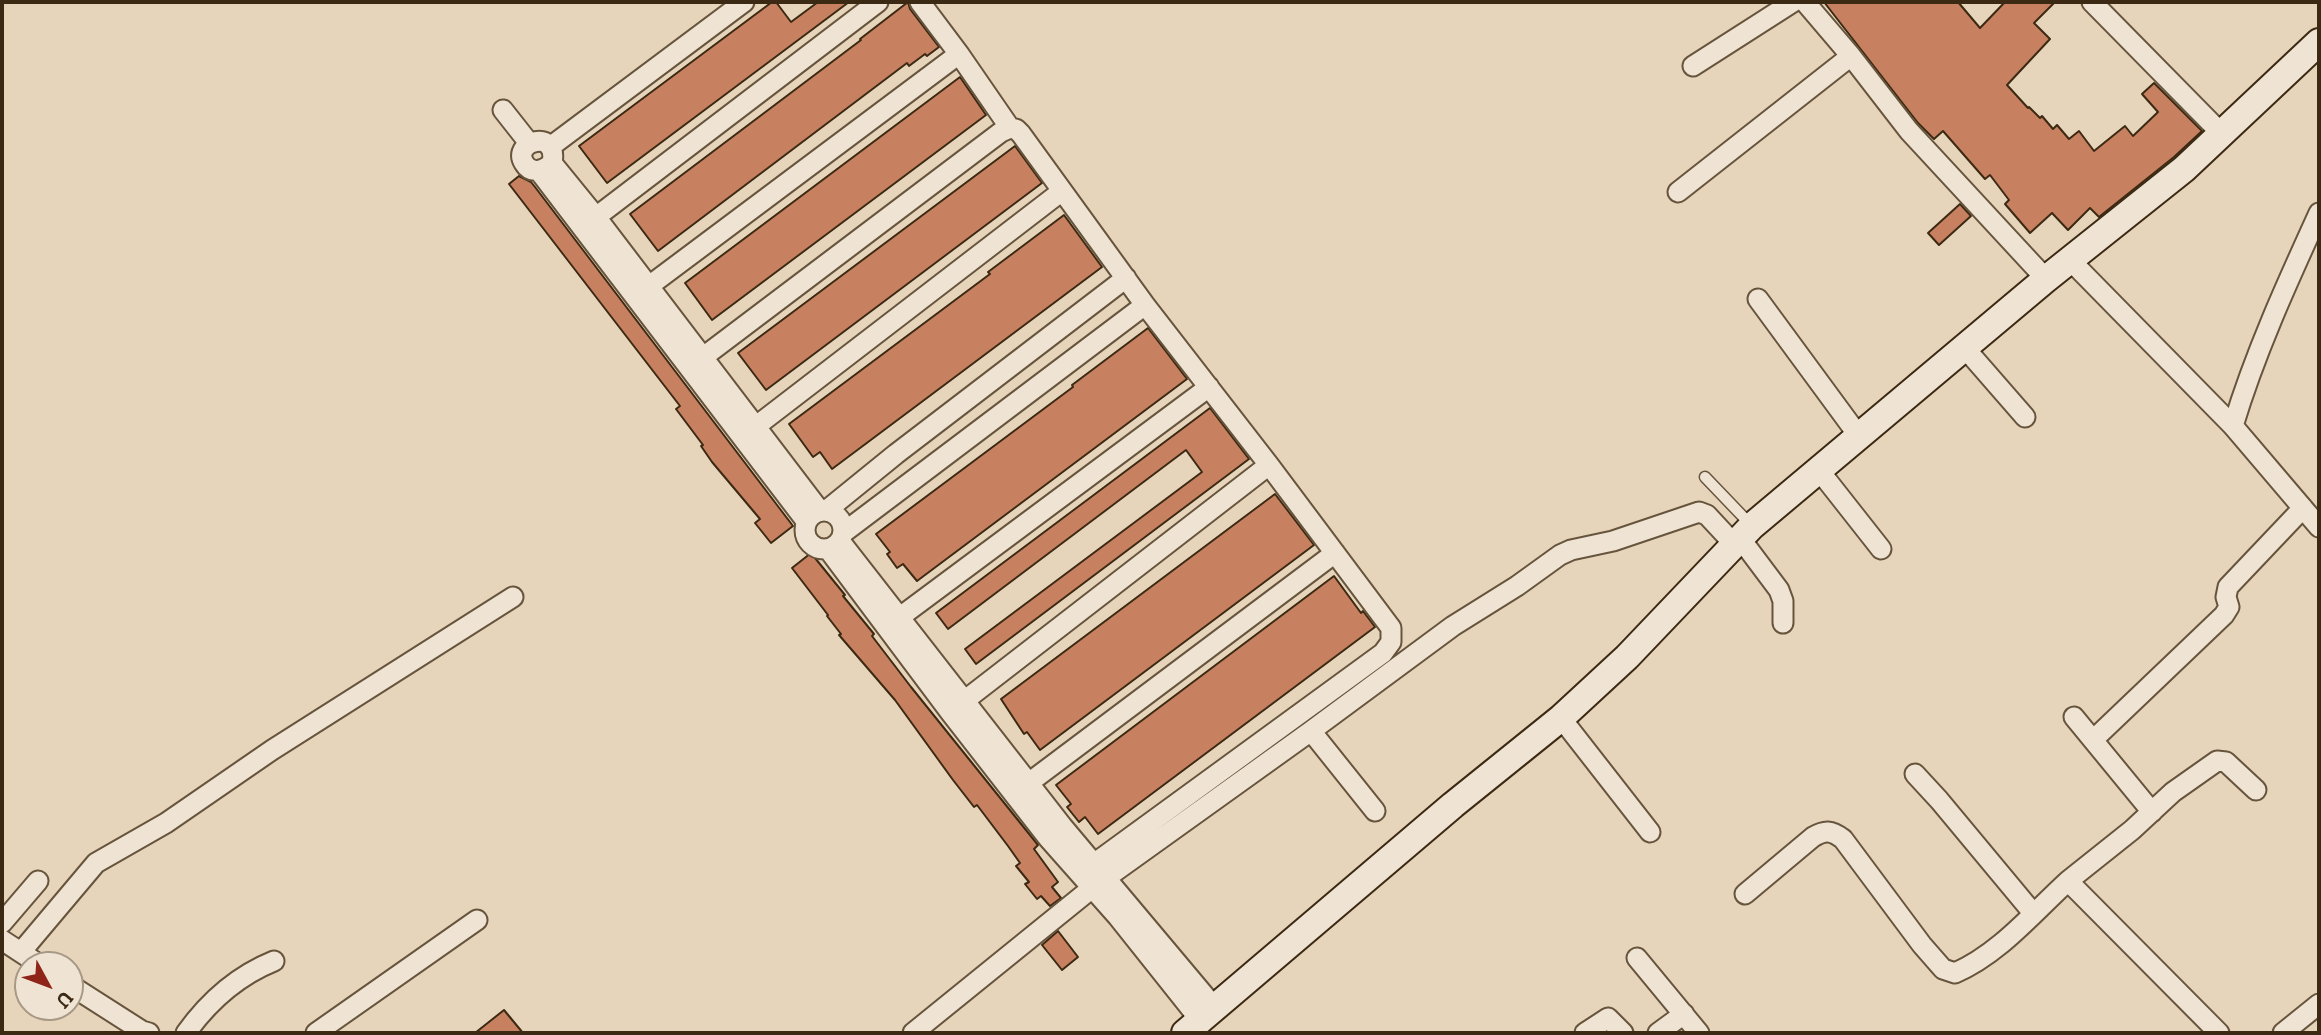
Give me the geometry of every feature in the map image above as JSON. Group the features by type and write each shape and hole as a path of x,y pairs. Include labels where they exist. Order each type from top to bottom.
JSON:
{"street":[{"path":"744,2 547,160 531,170 525,165 522,157 524,149 529,143 544,142 547,160 695,363 818,514 840,518 837,541 957,706 1048,838 1093,876 1125,912 1174,974 1200,1020 1453,805 1561,718 1627,657 1742,536 1858,435 2184,169 2319,42"},
{"path":"596,217 878,2"},
{"path":"920,2 1010,128"},
{"path":"1693,66 1793,2"},
{"path":"1805,2 1851,55 1909,131 2046,279"},
{"path":"2092,2 2223,135"},
{"path":"649,286 959,54"},
{"path":"1678,192 1851,55"},
{"path":"503,110 529,143"},
{"path":"695,363 1001,132 1010,128 1016,129 1145,305 1391,628 1391,642 1383,653 1211,781 1093,876 913,1033"},
{"path":"547,160 596,217 649,286 695,363 755,427 818,514"},
{"path":"755,427 1062,191"},
{"path":"2227,420 2257,356 2288,278 2319,214"},
{"path":"2070,260 2227,420 2319,527"},
{"path":"1126,278 818,514 804,530 806,538 811,545 819,549 837,541 1145,305"},
{"path":"1758,299 1858,435"},
{"path":"1964,347 2025,417"},
{"path":"900,617 1209,387"},
{"path":"972,397 993,421"},
{"path":"957,706 1269,465"},
{"path":"1818,469 1881,548"},
{"path":"2093,740 2224,615 2229,607 2226,597 2228,587 2303,508"},
{"path":"1093,876 1311,731 1453,626 1571,550 1613,541 1699,512 1742,536 1779,590 1783,601 1783,623"},
{"path":"837,541 900,617 957,706 1030,782 1063,827 1093,876"},
{"path":"1030,782 1335,553"},
{"path":"23,951 96,863 166,823 272,750 513,597"},
{"path":"2074,717 2152,812"},
{"path":"1561,718 1650,832"},
{"path":"1311,731 1375,811"},
{"path":"1745,894 1823,831 1833,832 1843,839 1922,946 1943,969 1955,973 1972,966 2068,880 2174,792 2217,761 2226,762 2256,790"},
{"path":"1915,774 2033,914"},
{"path":"2068,880 2219,1033"},
{"path":"2,923 38,881"},
{"path":"316,1033 477,920"},
{"path":"2,940 18,951"},
{"path":"1637,958 1699,1033"},
{"path":"186,1033 204,1009 221,993 258,967 274,961"},
{"path":"84,994 143,1032"},
{"path":"2283,1033 2319,1004"},
{"path":"1658,1033 1684,1014"},
{"path":"1585,1033 1608,1018 1623,1033"}],"lane":[{"path":"1704,477 1742,536"}],"building":[{"path":"772,2 776,2 791,22 818,2 849,2 607,183 579,146"},
{"path":"908,2 910,9 939,47 909,66 907,63 658,251 630,214"},
{"path":"1824,2 1958,2 1980,28 2005,2 2055,2 2034,23 2050,39 2007,85 2028,108 2040,118 2042,116 2053,129 2057,125 2069,139 2079,131 2094,151 2125,126 2133,136 2158,112 2142,94 2154,83 2202,131 2099,217 2090,208 2068,230 2052,213 2030,233 2005,204 2009,200 1990,175 1985,179 1943,131 1934,139 1918,123"},
{"path":"960,77 986,115 712,320 685,283"},
{"path":"1015,146 1042,183 766,390 738,353"},
{"path":"519,176 535,187 793,526 771,543 755,523 760,519 712,462 701,446 703,445 676,409 680,406 509,184"},
{"path":"1960,204 1971,216 1939,245 1928,233"},
{"path":"1064,215 1102,267 832,469 820,452 813,457 789,424 990,274 988,272"},
{"path":"1148,328 1187,379 917,581 903,564 897,568 887,554 890,552 876,534"},
{"path":"1210,408 1249,459 976,664 965,649 1202,472 1186,450 948,629 936,613"},
{"path":"1275,494 1314,545 1040,750 1027,732 1024,734 1001,699"},
{"path":"811,553 845,595 843,596 911,687 1038,845 1034,849 1058,882 1052,887 1061,898 1050,906 1041,896 1037,899 1025,884 1029,882 1016,866 1020,863 1008,846 977,805 974,807 953,780 895,700 839,635 841,634 828,615 792,568"},
{"path":"1334,576 1361,613 1363,611 1375,627 1098,834 1085,817 1079,822 1067,807 1071,804 1056,785"},
{"path":"1058,931 1078,957 1062,970 1042,945"},
{"path":"504,1010 523,1033 475,1033"}]}
